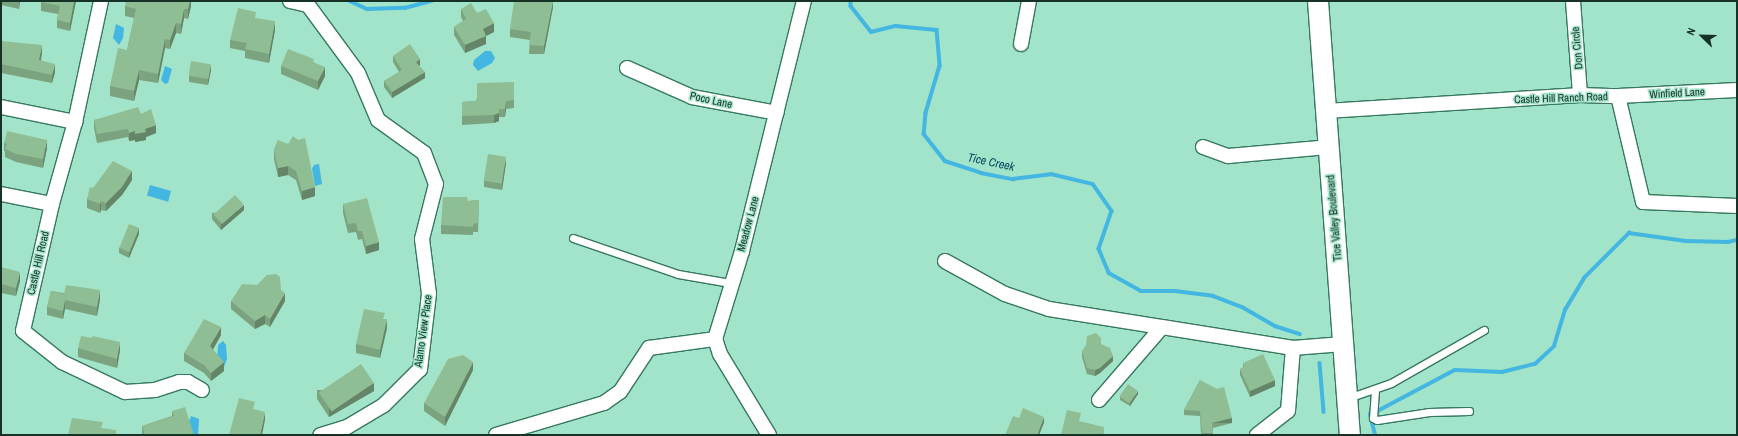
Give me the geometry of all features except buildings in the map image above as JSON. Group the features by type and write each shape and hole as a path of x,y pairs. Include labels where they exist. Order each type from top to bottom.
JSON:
{"street":[{"name":"Castle Hill Road","path":"101,1 76,122 52,204 22,331 62,362 125,392 155,390 179,382 202,390"},
{"name":"Alamo View Place","path":"290,1 308,5 358,73 378,120 424,153 436,184 422,239 429,294 420,370 384,405 347,426 320,435"},
{"name":"Meadow Lane","path":"715,339 730,283 742,251 804,1"},
{"path":"1021,44 1028,1"},
{"name":"Tice Valley Boulevard","path":"1318,1 1350,435"},
{"name":"Don Circle","path":"1573,1 1580,95"},
{"name":"Poco Lane","path":"626,68 692,97 777,113"},
{"name":"Winfield Lane","path":"1618,96 1737,90"},
{"name":"Castle Hill Ranch Road","path":"1326,111 1580,95 1618,96 1643,202 1737,206"},
{"path":"1,107 76,122"},
{"path":"1203,147 1228,156 1328,147"},
{"path":"1,194 52,204"},
{"path":"945,261 1005,294 1043,307 1076,315 1292,348 1343,344"},
{"path":"1099,400 1162,327"},
{"path":"496,435 604,403 620,392 649,348 715,339 720,354 769,435"},
{"path":"1257,435 1288,411 1292,348"}],"lane":[{"path":"573,238 678,274 730,283"},
{"path":"1348,398 1375,390 1484,330"},
{"path":"1375,390 1373,418 1377,420 1429,412 1469,411"}],"water":[{"path":"116,24 124,28 123,38 119,45 113,38"},
{"path":"485,51 491,51 495,58 492,63 478,71 473,65 474,60"},
{"path":"165,66 172,69 168,83 165,84 161,80"},
{"path":"319,164 322,184 315,186 312,169 314,165"},
{"path":"150,185 171,191 168,202 147,196"},
{"path":"223,341 226,345 227,359 224,367 217,360 218,345"},
{"path":"191,416 199,419 198,435 193,435 189,421"}],"waterway":[{"name":"Tice Creek","path":"350,1 367,9 405,8 432,1"},
{"name":"Tice Creek","path":"851,1 851,6 871,32 895,26 937,30 940,66 926,113 924,134 945,161 981,173 1013,179 1051,174 1093,184 1112,211 1099,249 1109,273 1141,291 1175,291 1213,296 1244,308 1275,326 1300,334"},
{"path":"1375,435 1370,415 1455,370 1502,372 1535,364 1554,346 1565,310 1584,278 1629,233 1685,241 1728,242 1737,240"},
{"name":"Tice Creek","path":"1320,363 1324,412"}]}
